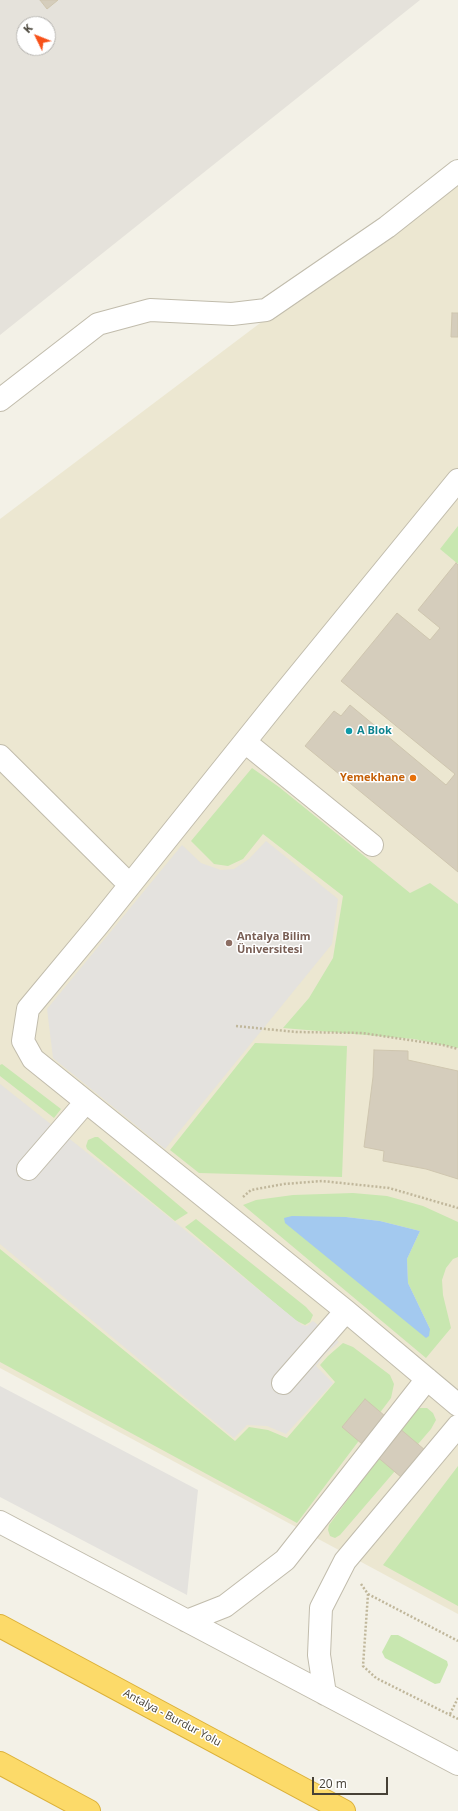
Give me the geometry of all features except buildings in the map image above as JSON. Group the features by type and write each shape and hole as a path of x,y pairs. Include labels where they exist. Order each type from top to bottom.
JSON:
{"highway":[{"name":"Antalya - Burdur Yolu","path":"0,1626 344,1811"},
{"path":"0,1763 89,1811"}],"street":[{"path":"0,400 98,324 150,310 232,314 266,310 387,228 458,171"},
{"path":"458,480 28,1009 23,1041 33,1058 85,1102 346,1312 458,1405"},
{"path":"244,742 372,845"},
{"path":"0,756 130,885"},
{"path":"28,1169 85,1102"},
{"path":"283,1383 346,1312"},
{"path":"187,1621 225,1606 285,1560 427,1379"},
{"path":"325,1694 319,1655 321,1608 345,1561 458,1426"},
{"path":"0,1522 458,1764"}],"path":[{"path":"236,1026 296,1032 362,1032 444,1045 458,1049"},
{"path":"226,1216 252,1190 284,1184 322,1180 389,1188 458,1208"},
{"path":"345,1561 368,1594 458,1641"},
{"path":"368,1594 363,1666 376,1678 458,1719"},
{"path":"450,1714 458,1698"}],"shaded area":[{"path":"0,0 420,0 0,335"},
{"name":"Antalya Bilim Üniversitesi","path":"458,174 458,1614 0,1368 0,519"},
{"path":"266,841 338,899 332,944 165,1149 53,1058 47,1009 182,845 201,863 221,870 234,869 249,859"},
{"path":"0,1084 185,1230 302,1325 307,1326 313,1321 339,1342 325,1354 316,1366 333,1383 286,1434 267,1426 247,1425 234,1438 0,1244"},
{"path":"0,1386 198,1490 187,1595 0,1497"}],"green space":[{"path":"458,526 458,564 440,549"},
{"path":"252,768 279,787 410,893 430,883 458,904 458,1048 414,1039 283,1028 309,998 333,958 343,896 263,834 243,859 228,866 214,864 191,841"},
{"path":"255,1043 347,1046 342,1177 199,1173 170,1150"},
{"path":"2,1064 61,1109 54,1118 0,1076 0,1065"},
{"path":"98,1137 188,1213 175,1221 87,1149 86,1146 88,1140"},
{"path":"353,1193 387,1196 423,1206 458,1222 458,1257 453,1259 446,1268 442,1280 443,1295 451,1328 426,1358 243,1205 256,1200 293,1195","holes":["346,1217 380,1221 420,1231 407,1259 408,1283 430,1329"]},
{"path":"196,1219 306,1307 313,1315 310,1322 305,1325 295,1320 185,1227"},
{"path":"0,1249 235,1441 249,1427 268,1430 287,1438 335,1382 320,1365 343,1343 353,1347 390,1375 394,1384 391,1398 297,1523 0,1362"},
{"path":"419,1408 427,1408 433,1413 436,1420 431,1429 340,1535 335,1538 330,1536 328,1530 329,1525 412,1413"},
{"path":"458,1466 458,1606 383,1565"},
{"path":"391,1635 398,1635 447,1661 448,1665 440,1683 435,1684 385,1658 382,1652"}],"water":[{"path":"292,1216 346,1217 380,1221 420,1231 407,1259 408,1283 430,1329 429,1336 426,1338 285,1223 284,1218"}],"place":[{"name":"A Blok","path":"349,731"},
{"name":"Yemekhane","path":"413,778"},
{"name":"Antalya Bilim Üniversitesi","path":"229,943"}]}
